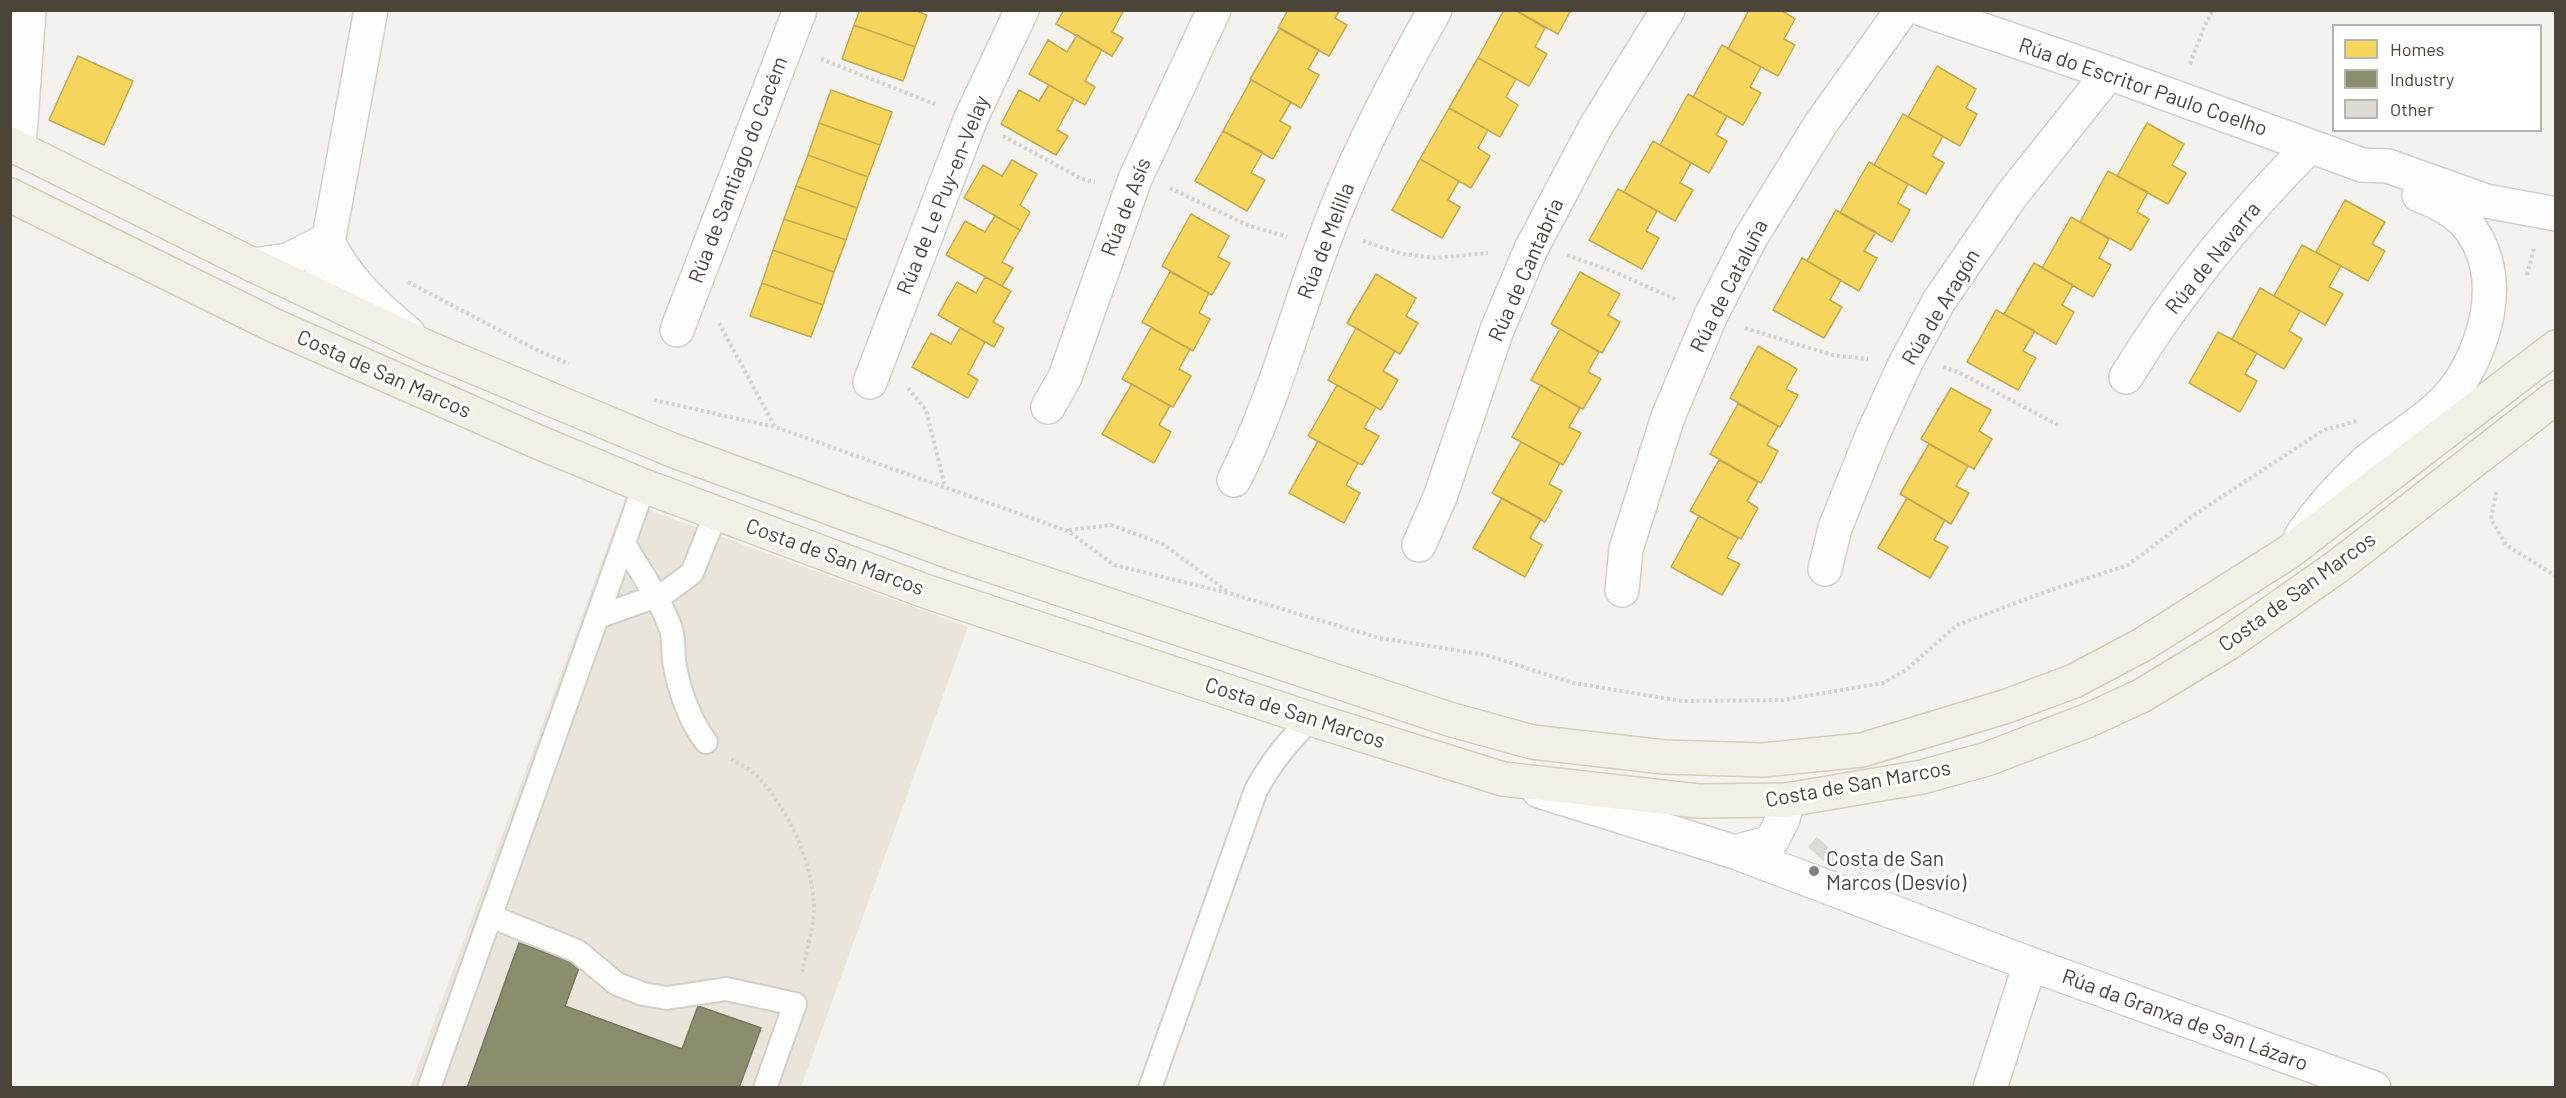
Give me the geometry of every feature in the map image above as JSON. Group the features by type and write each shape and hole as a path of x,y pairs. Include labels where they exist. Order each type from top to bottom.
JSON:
{"main road":[{"name":"Costa de San Marcos","path":"14,146 253,265 426,347 672,450 962,556 1449,718 1532,742 1664,757 1763,760 1862,750 1996,710 2074,681 2142,645 2289,552 2556,348"},
{"name":"Costa de San Marcos","path":"10,195 275,326 538,442 644,486 925,591 1311,719 1503,779 1698,801 1787,800 1922,777 1988,759 2089,720 2141,696 2227,644 2338,566 2556,397"},
{"path":"55,218 126,233 283,306 315,293 336,330 450,382 538,442"},
{"path":"1532,742 1608,772 1724,781 1834,771 1862,750"},
{"path":"1762,779 1787,800"},
{"path":"1698,801 1724,781"}],"street":[{"path":"14,146 29,10"},
{"path":"315,293 322,275 371,10"},
{"name":"Rúa de Santiago do Cacém","path":"677,330 800,10"},
{"name":"Rúa de Le Puy-en-Velay","path":"875,369 971,118 1022,10"},
{"name":"Rúa de Asís","path":"1048,407 1065,377 1135,179 1214,10"},
{"name":"Rúa de Melilla","path":"1234,480 1255,440 1324,239 1363,145 1436,10"},
{"name":"Rúa de Cantabria","path":"1419,545 1440,497 1497,330 1531,249 1596,126 1668,10"},
{"name":"Rúa de Cataluña","path":"1622,590 1626,549 1664,428 1711,315 1751,237 1814,136 1902,10"},
{"name":"Rúa do Escritor Paulo Coelho","path":"1924,10 2109,73 2362,165 2388,166 2486,201 2549,213"},
{"name":"Rúa de Aragón","path":"1825,569 1835,528 1872,436 1906,362 1940,301 2011,196 2109,73"},
{"name":"Rúa de Navarra","path":"2126,376 2153,332 2220,245 2310,146"},
{"name":"Rúa do Escritor Paulo Coelho","path":"2289,552 2316,514 2364,463 2439,407 2473,359 2488,316 2490,278 2484,254 2473,231 2456,213 2434,201 2377,178 2362,165"},
{"path":"253,265 288,260 327,240"},
{"path":"327,240 348,276 382,312 426,347"},
{"name":"Rúa da Granxa de San Lázaro","path":"1503,779 1735,852 2030,964 2374,1088"},
{"path":"1735,852 1771,842 1783,819 1787,800"},
{"name":"Rúa da Granxa de San Lázaro","path":"1698,801 1705,826 1735,852"},
{"name":"Rúa da Granxa de San Lázaro","path":"1771,842 1809,880"},
{"path":"1990,1088 2030,964"}],"lane":[{"path":"429,1088 644,486"},
{"path":"598,617 665,593 692,573 716,513"},
{"path":"624,544 656,596 672,631 674,661 684,699 693,724 706,742"},
{"path":"1150,1088 1256,789 1287,741 1311,719"},
{"path":"490,916 577,951 617,984 643,994 667,998 726,989 795,1004 765,1088"}],"path":[{"path":"2190,64 2213,10"},
{"path":"1135,179 1161,184 1247,225 1294,239 1360,240 1403,254 1435,258 1531,249 1557,252 1617,273 1711,315 1832,355 1932,363 1960,373 2058,425"},
{"path":"2526,277 2549,213"},
{"path":"399,277 539,351 580,368"},
{"path":"692,290 716,318 775,427"},
{"path":"875,369 926,410 945,487"},
{"path":"650,399 775,427 1068,531 1114,565 1232,594 1379,638 1486,655 1573,684 1682,700 1783,700 1883,683 1906,670 1957,625 2048,591 2128,565 2194,515 2324,430 2366,418"},
{"path":"2500,486 2494,494 2491,519 2506,545 2556,576"},
{"path":"1068,531 1111,525 1163,544 1232,594"},
{"path":"706,742 757,776 778,805 797,838 812,881 815,908 795,1004"}],"shaded area":[{"path":"624,501 968,627 801,1087 410,1088"}],"building: Homes":[{"path":"860,10 914,10 927,15 915,47 854,25"},
{"path":"1064,10 1124,10 1112,32 1123,38 1112,56 1056,24"},
{"path":"1288,10 1340,10 1335,18 1347,25 1329,56 1278,28"},
{"path":"1504,10 1515,10 1545,28 1535,47 1547,54 1529,86 1478,58"},
{"path":"1515,10 1571,10 1558,34"},
{"path":"1749,10 1781,10 1795,19 1784,39 1795,45 1778,76 1728,49"},
{"path":"854,25 915,47 903,81 842,59"},
{"path":"1280,28 1319,50 1308,69 1319,75 1301,108 1250,79"},
{"path":"1077,35 1102,50 1085,81 1095,87 1085,105 1029,74 1048,40 1067,52"},
{"path":"1722,45 1761,67 1750,87 1761,93 1743,125 1693,97"},
{"path":"78,56 133,81 104,145 49,120"},
{"path":"1478,58 1516,79 1506,97 1518,105 1500,137 1449,108"},
{"path":"1937,66 1976,89 1966,108 1977,114 1960,146 1908,117"},
{"path":"1251,80 1291,102 1280,121 1291,127 1273,159 1223,131"},
{"path":"1049,85 1074,99 1057,130 1068,136 1056,155 1001,124 1019,90 1039,101"},
{"path":"831,90 892,112 880,145 819,123"},
{"path":"1688,94 1727,116 1716,135 1727,141 1709,173 1660,145"},
{"path":"1449,108 1488,130 1478,148 1490,156 1471,188 1420,159"},
{"path":"1903,114 1943,136 1932,156 1944,163 1926,194 1874,165"},
{"path":"819,123 880,145 868,177 808,155"},
{"path":"2147,123 2184,144 2172,165 2186,173 2168,204 2117,176"},
{"path":"1223,131 1263,152 1251,173 1265,180 1247,211 1195,181"},
{"path":"1653,141 1691,163 1680,183 1693,190 1675,221 1624,192"},
{"path":"808,155 868,177 857,208 796,186"},
{"path":"1420,159 1459,181 1448,200 1460,207 1442,238 1392,210"},
{"path":"1012,160 1037,174 1020,205 1030,212 1020,230 964,198 983,165 1002,176"},
{"path":"1869,162 1908,184 1898,203 1910,210 1892,242 1840,213"},
{"path":"2108,171 2148,192 2137,212 2149,219 2131,250 2080,222"},
{"path":"796,186 857,208 846,240 784,219"},
{"path":"1618,189 1657,211 1646,231 1659,238 1642,269 1589,240"},
{"path":"2345,200 2385,222 2372,244 2385,251 2368,281 2316,252"},
{"path":"1836,210 1876,232 1864,251 1877,258 1859,291 1807,261"},
{"path":"1191,214 1229,236 1218,257 1230,263 1212,295 1162,266"},
{"path":"995,216 1020,230 1002,262 1013,268 1002,286 946,255 965,221 985,232"},
{"path":"2071,217 2109,239 2099,258 2111,265 2093,297 2042,268"},
{"path":"784,219 846,240 834,272 773,250"},
{"path":"2302,245 2341,266 2329,287 2343,294 2325,325 2274,296"},
{"path":"773,250 834,272 823,305 762,283"},
{"path":"1802,258 1841,280 1830,300 1842,307 1824,338 1773,310"},
{"path":"2034,263 2073,285 2062,305 2074,312 2056,344 2004,314"},
{"path":"1170,272 1209,293 1199,313 1210,319 1193,351 1142,322"},
{"path":"1580,272 1620,294 1608,315 1620,322 1602,353 1551,324"},
{"path":"1376,274 1416,298 1406,316 1418,323 1400,354 1347,323"},
{"path":"985,277 1011,291 993,322 1004,328 994,347 938,315 957,282 976,293"},
{"path":"762,283 823,305 811,337 750,316"},
{"path":"2260,288 2300,311 2289,331 2302,339 2284,369 2232,339"},
{"path":"1996,310 2035,331 2023,351 2036,358 2018,390 1967,362"},
{"path":"960,328 985,342 968,374 978,380 968,398 912,367 931,333 951,344"},
{"path":"1151,328 1190,349 1179,369 1191,376 1173,407 1122,379"},
{"path":"1356,328 1395,351 1383,371 1398,380 1381,410 1328,380"},
{"path":"1560,329 1599,352 1588,372 1601,379 1583,409 1531,380"},
{"path":"2218,332 2257,353 2245,374 2257,381 2240,412 2189,383"},
{"path":"1758,346 1797,369 1786,389 1798,395 1780,427 1730,398"},
{"path":"1132,384 1170,406 1159,425 1171,432 1154,463 1102,434"},
{"path":"1337,385 1376,407 1364,428 1379,436 1362,465 1308,436"},
{"path":"1541,385 1580,408 1569,427 1581,433 1563,465 1512,437"},
{"path":"1951,388 1991,410 1979,431 1992,439 1974,469 1921,439"},
{"path":"1738,404 1778,426 1767,445 1778,451 1761,483 1710,454"},
{"path":"1318,441 1358,463 1346,485 1360,493 1344,523 1289,493"},
{"path":"1521,442 1560,463 1549,484 1562,491 1545,522 1492,493"},
{"path":"1929,444 1968,466 1956,486 1969,493 1951,524 1900,494"},
{"path":"1719,460 1758,482 1747,501 1758,508 1741,539 1690,511"},
{"path":"1502,498 1541,519 1530,538 1542,545 1525,577 1473,548"},
{"path":"1907,498 1945,520 1934,540 1948,547 1930,578 1878,548"},
{"path":"1699,516 1738,538 1727,558 1740,564 1722,595 1671,567"}],"building: Industry":[{"path":"519,943 580,965 565,1006 682,1049 698,1006 761,1028 739,1088 467,1088"}],"building: Other":[{"path":"1817,838 1837,856 1829,865 1809,847"}],"place":[{"name":"Costa de San Marcos (Desvío)","path":"1814,871"}]}
